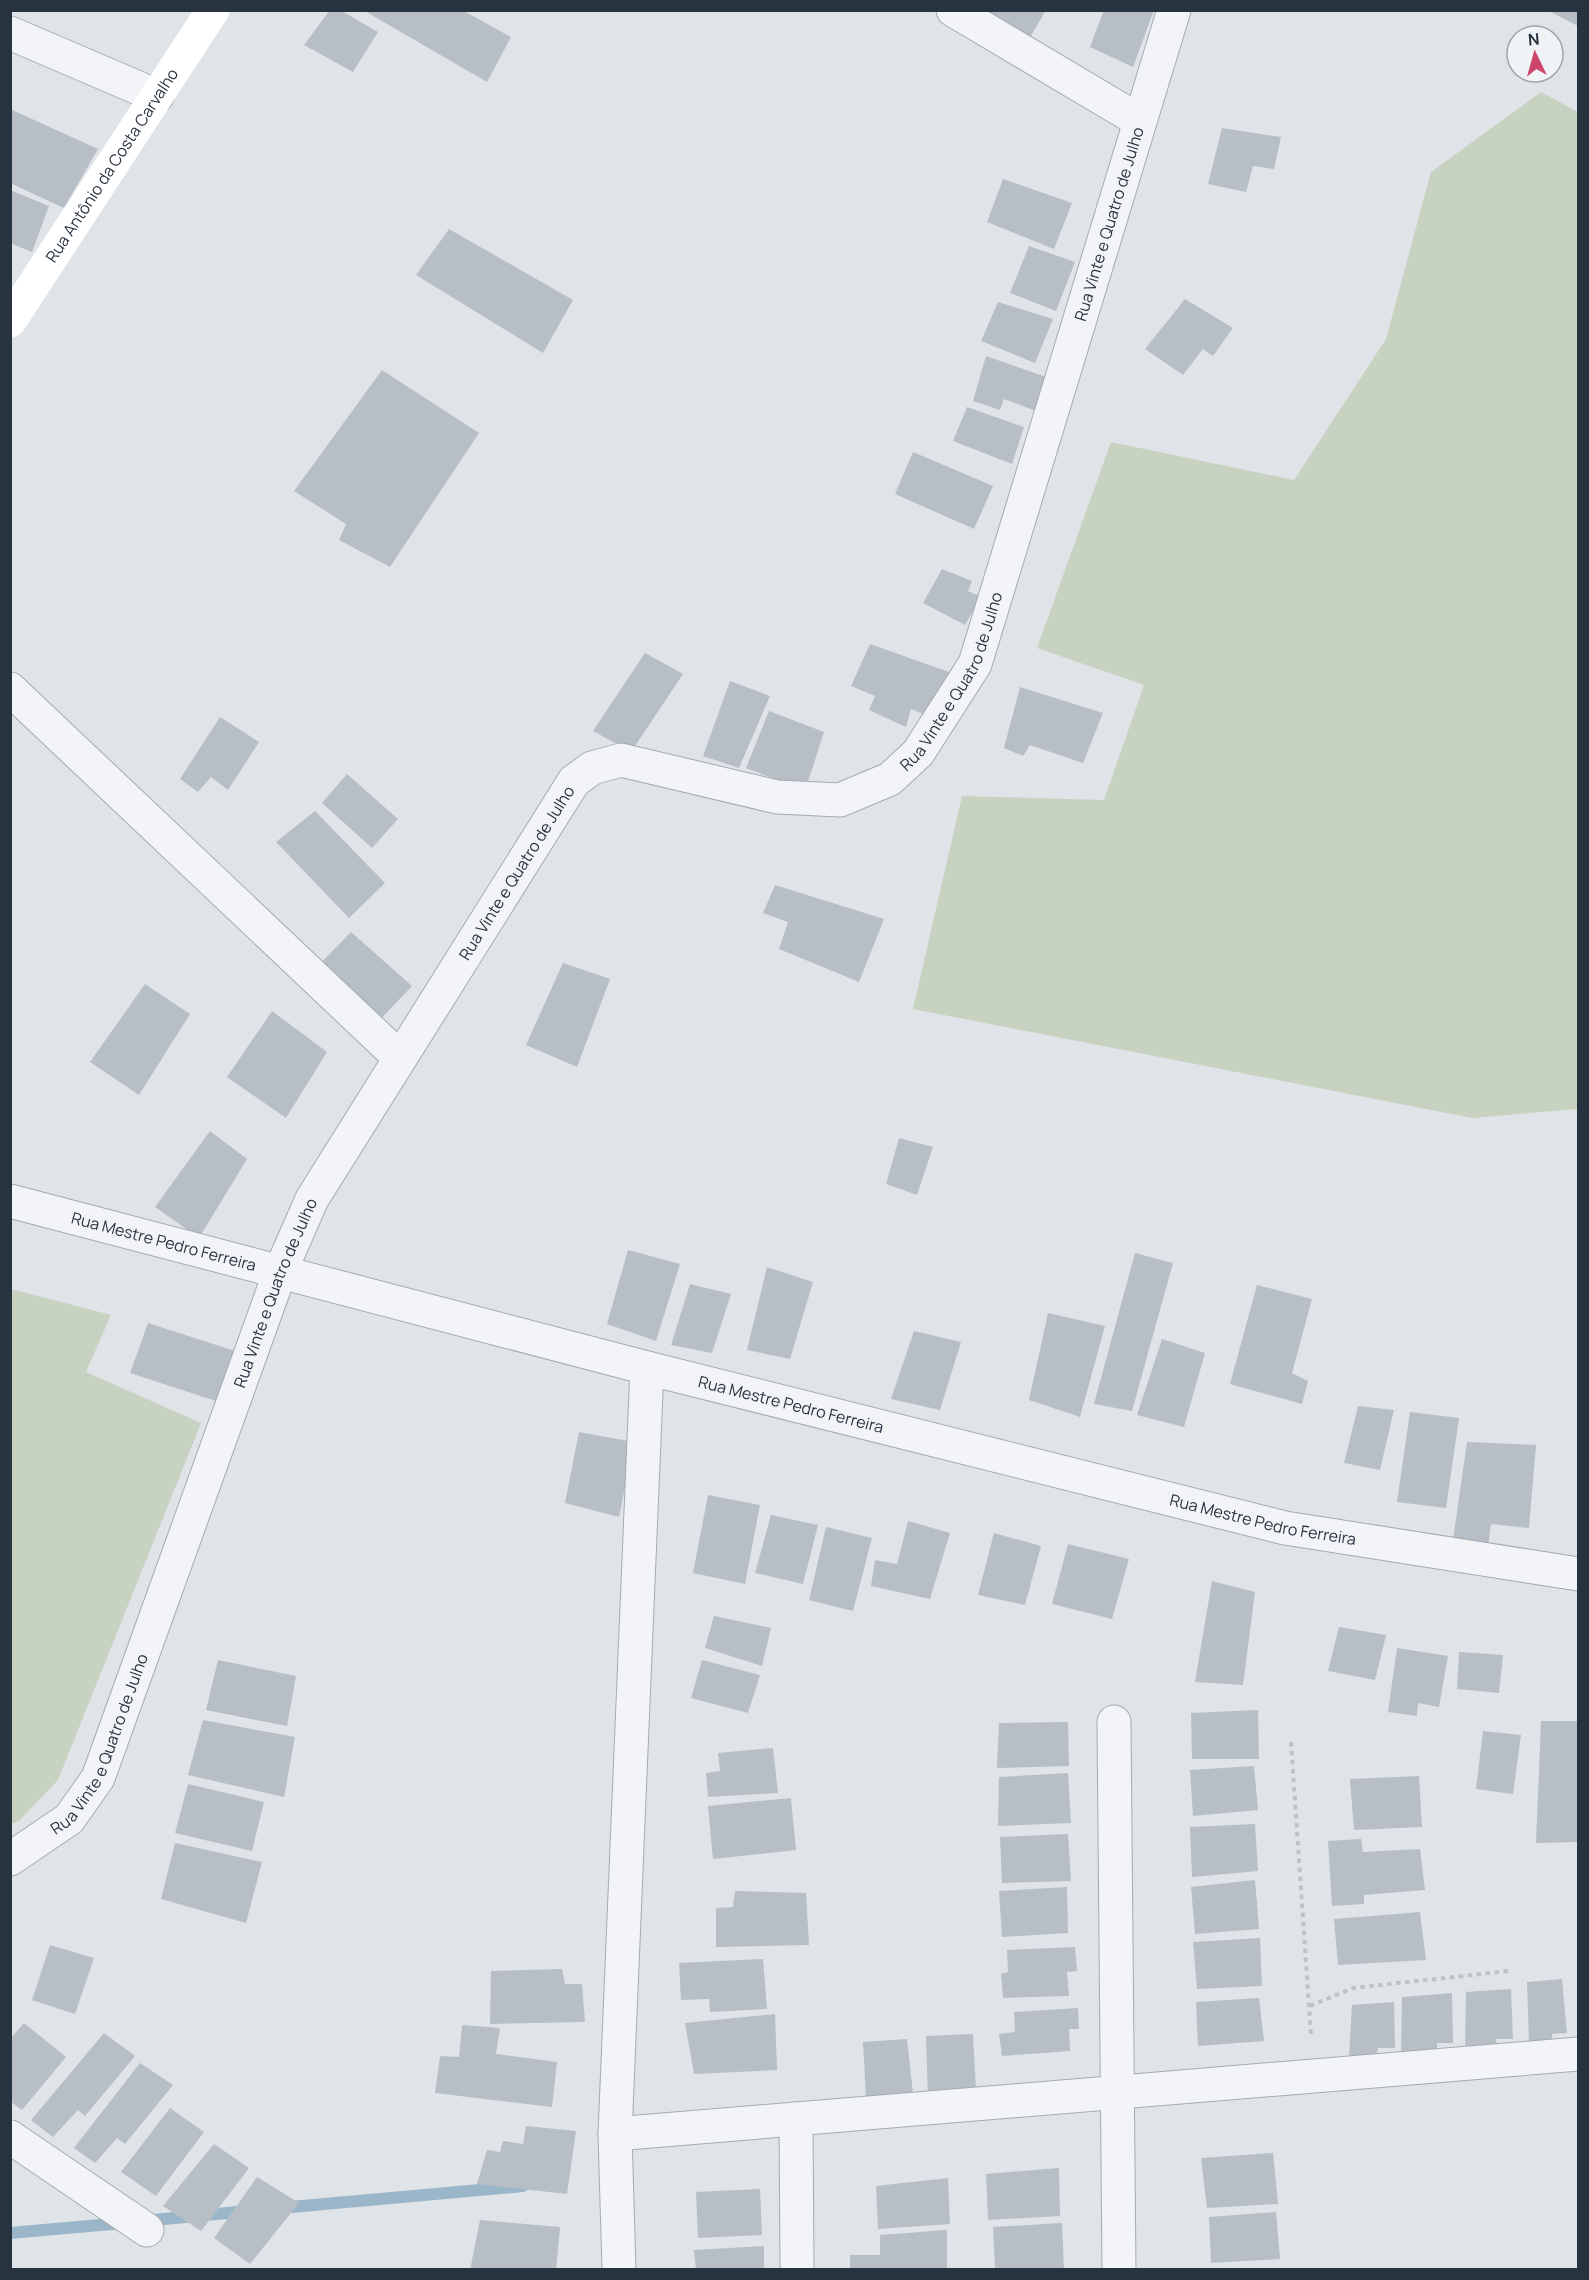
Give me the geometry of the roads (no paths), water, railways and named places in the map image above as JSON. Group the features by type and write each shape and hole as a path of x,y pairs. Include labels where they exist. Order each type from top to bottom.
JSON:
{"street":[{"name":"Rua Antônio da Costa Carvalho","path":"10,321 213,10"},
{"path":"953,10 1140,122"},
{"name":"Rua Vinte e Quatro de Julho","path":"10,1859 69,1819 98,1778 280,1272 312,1199 574,781 592,768 621,760 777,797 840,800 890,779 918,753 975,663 1174,10"},
{"path":"10,33 157,96"},
{"path":"10,689 400,1058"},
{"name":"Rua Mestre Pedro Ferreira","path":"10,1201 647,1368 1285,1528 1578,1574"},
{"path":"619,2270 615,2134 647,1368"},
{"path":"1114,1722 1119,2270"},
{"path":"615,2134 1578,2054"},
{"path":"796,2119 797,2270"},
{"path":"10,2137 147,2230"}],"waterway":[{"path":"280,2208 523,2186"},
{"path":"143,2221 248,2211"},
{"path":"10,2233 123,2223"}]}
